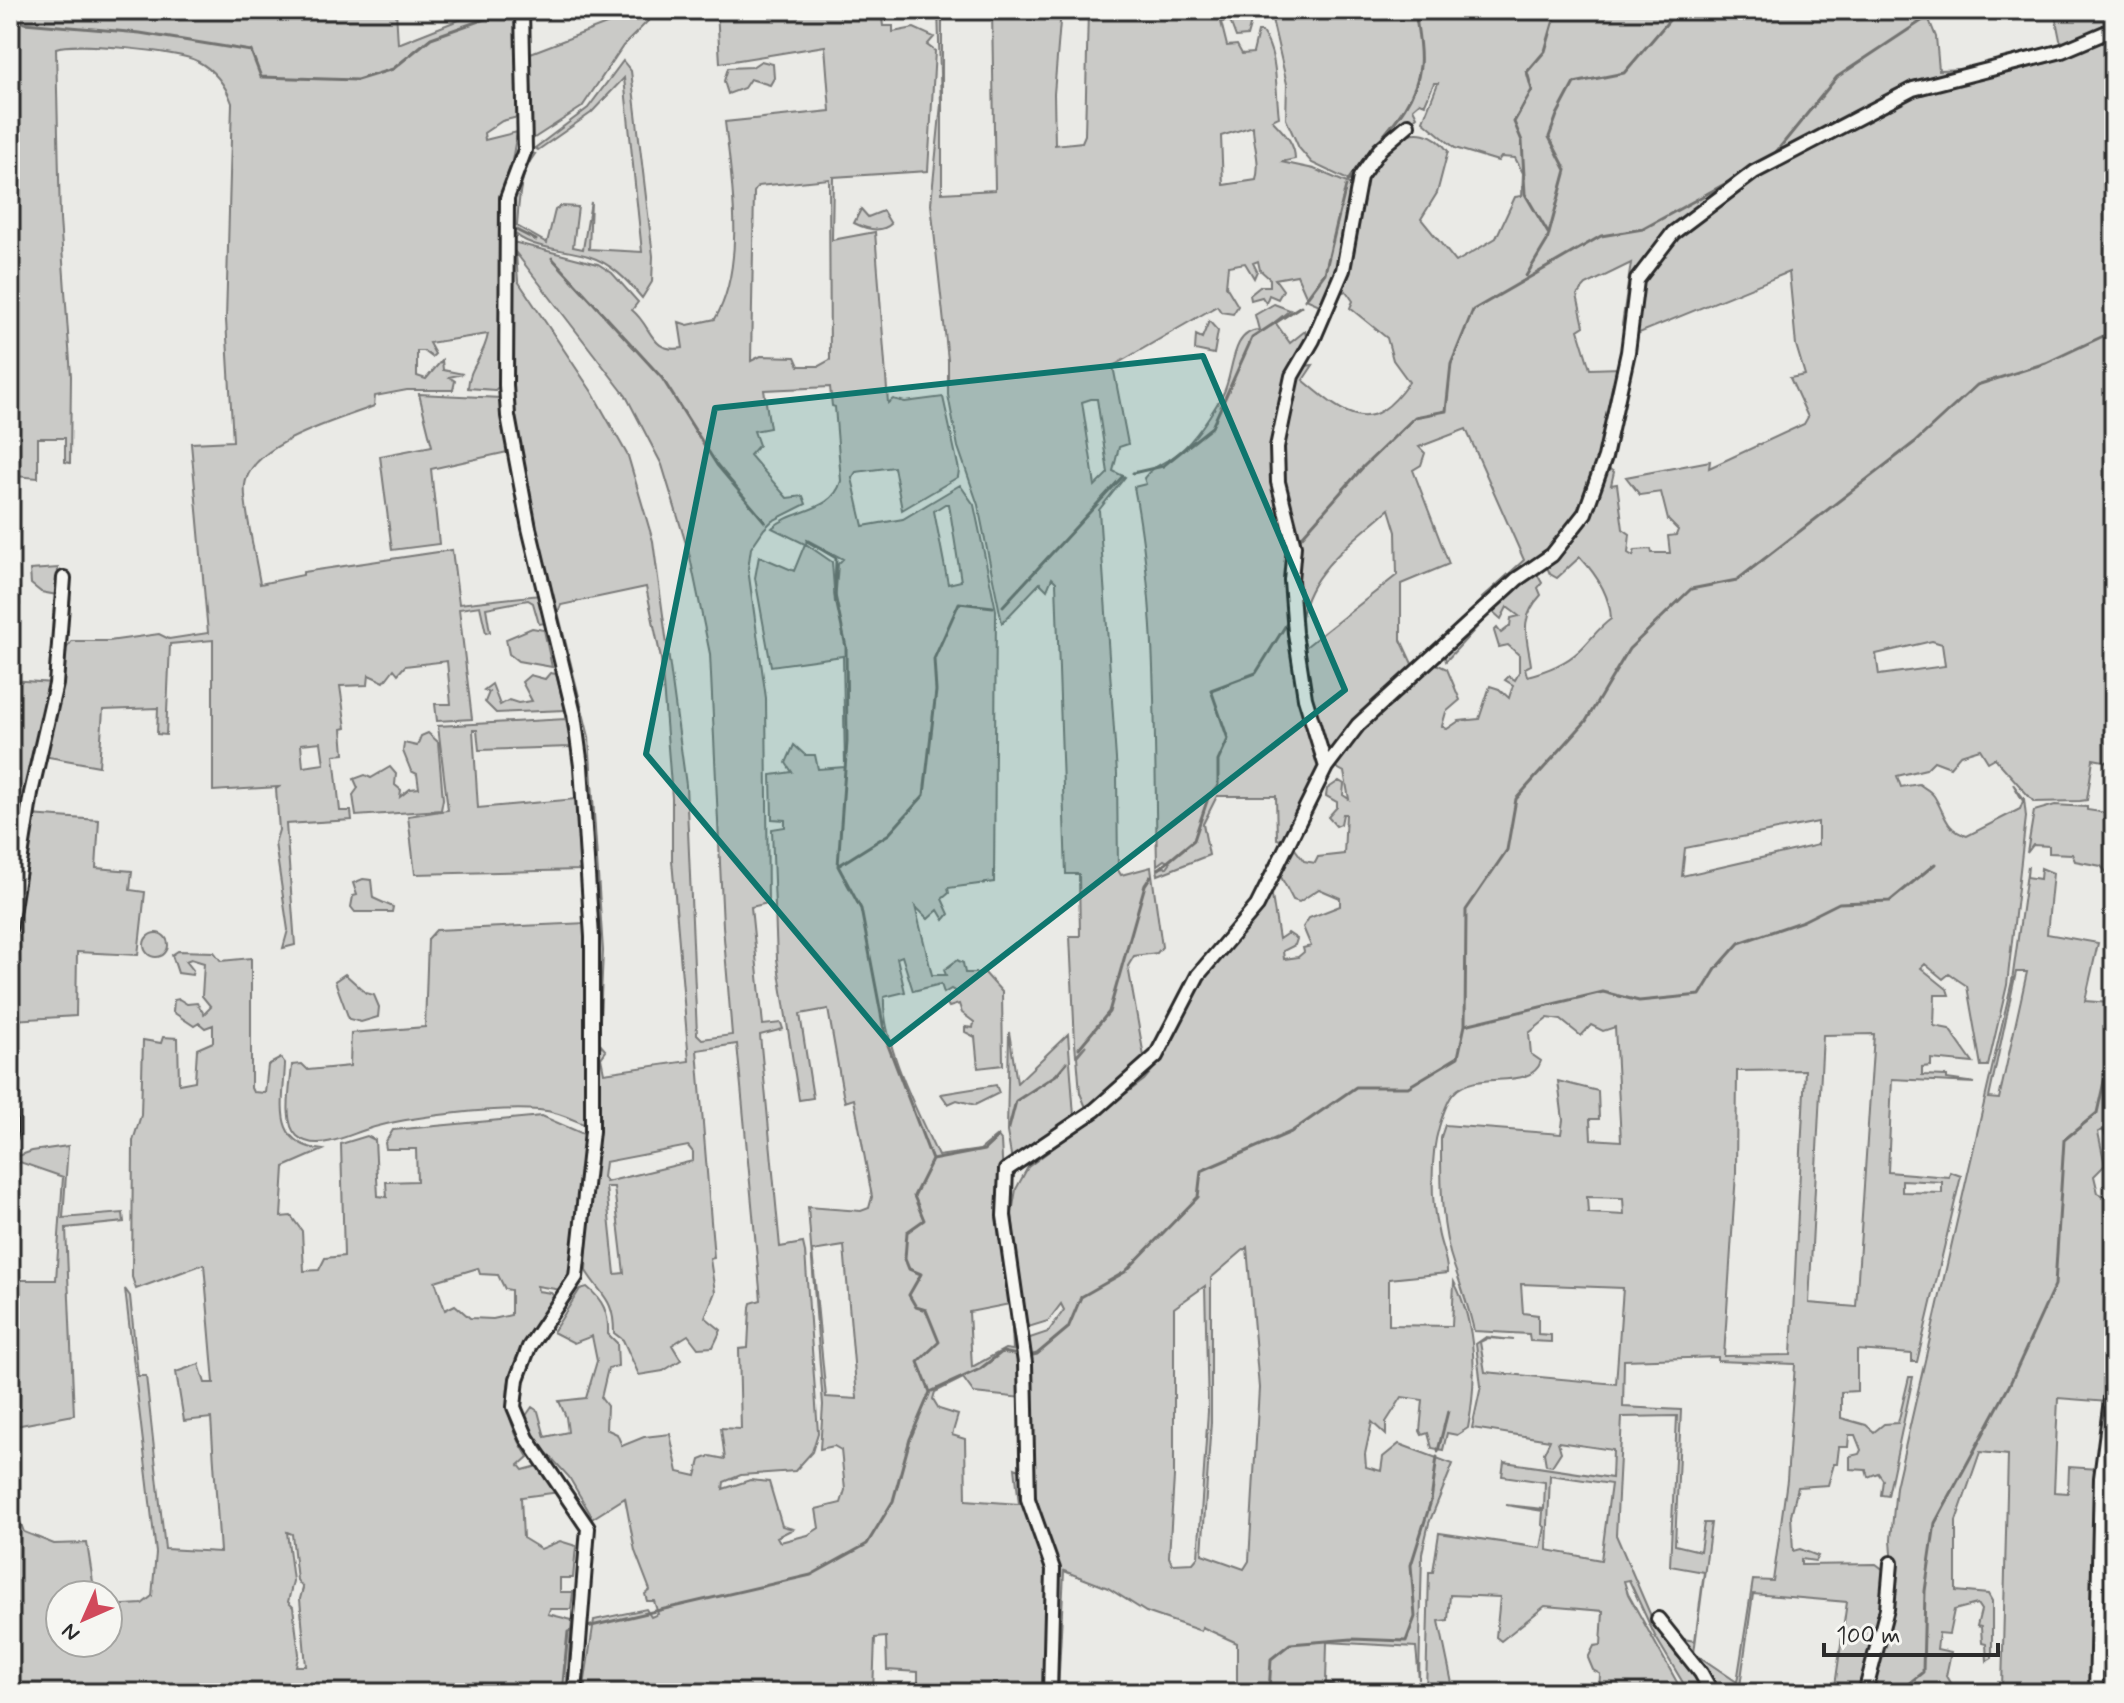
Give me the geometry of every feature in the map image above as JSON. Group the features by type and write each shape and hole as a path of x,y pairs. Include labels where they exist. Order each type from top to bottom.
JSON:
{"street":[{"path":"522,10 525,150 507,198 506,385 508,416 527,514 574,714 581,766 592,937 592,1131 576,1277 529,1347 517,1379 514,1407 527,1438 588,1528 575,1693"},
{"path":"1050,1693 1053,1569 1028,1499 1025,1363 1004,1216 1006,1170 1095,1110 1156,1056 1198,975 1257,906 1326,767 1358,725 1517,579 1552,555 1585,513 1605,457 1628,352 1637,280 1673,233 1754,172 1913,89 2062,51 2114,29"},
{"path":"1326,767 1305,698 1295,633 1291,580 1294,546 1278,482 1277,447 1292,376 1313,340 1343,270 1360,177 1380,149 1408,125"},
{"path":"10,927 31,793 56,684 64,578"},
{"path":"10,1108 10,1136"},
{"path":"2096,1693 2101,1478 2114,1376"},
{"path":"1865,1693 1887,1609 1891,1563"},
{"path":"1658,1619 1701,1673 1712,1693"}],"highlighted area":[{"path":"1203,356 1345,690 890,1044 646,754 715,408"}],"shaded area":[{"path":"10,10 396,10 398,44 484,10 515,11 518,117 502,121 484,133 485,140 517,132 502,219 502,384 495,390 468,388 488,334 429,343 435,354 432,357 424,351 417,351 417,376 426,379 442,360 443,370 463,374 449,377 455,381 453,390 407,390 375,396 374,406 299,435 262,457 251,470 245,493 260,584 303,575 303,572 452,550 459,604 540,595 546,623 539,624 533,603 528,600 486,608 490,632 486,633 480,606 459,609 472,719 437,721 435,704 451,704 447,661 405,666 398,674 394,669 384,682 369,675 368,685 340,686 346,728 342,729 344,754 334,755 340,811 351,811 352,820 286,824 295,945 283,948 288,930 275,843 279,830 276,789 279,787 213,791 213,640 170,644 166,735 157,734 158,708 103,710 99,766 43,756 63,653 72,641 109,641 159,634 169,639 208,633 191,443 233,441 226,320 232,103 214,74 187,57 104,46 56,48 60,219 71,376 70,463 65,462 65,438 38,438 38,478 15,476 13,575 16,588 19,588 20,605 13,614","holes":["321,742 324,764 303,767 301,744"]},
{"path":"523,10 549,10 527,18 528,54 617,20 611,10 659,10 623,46 582,107 528,142"},
{"path":"717,10 881,10 883,26 893,26 893,32 914,28 934,37 927,45 935,51 928,171 833,177 832,240 875,232 888,403 893,399 905,402 943,397 959,470 958,477 902,510 894,467 856,472 852,478 863,526 903,519 960,485 974,505 996,610 994,882 948,888 949,893 942,899 949,914 944,920 938,910 928,919 915,906 932,975 946,975 944,970 957,960 963,963 965,973 985,973 1002,992 1003,1065 978,1068 975,1037 965,1032 965,1027 973,1028 974,1022 962,1013 959,1004 949,1007 946,1002 956,992 951,989 944,993 941,984 913,991 902,956 897,958 905,992 884,997 885,1016 895,1057 938,1156 980,1150 997,1136 1001,1141 1010,1304 969,1312 972,1367 1005,1349 1013,1350 1011,1305 1022,1398 974,1393 963,1378 935,1392 933,1399 939,1409 958,1415 952,1435 965,1439 966,1500 1019,1504 1015,1468 1020,1470 1026,1508 1048,1567 1047,1693 918,1693 918,1672 887,1670 886,1637 875,1638 873,1693 583,1693 594,1620 646,1609 651,1617 658,1614 654,1601 647,1601 645,1594 650,1590 635,1551 625,1498 590,1520 591,1515 569,1477 537,1442 525,1417 532,1407 538,1411 545,1437 568,1432 559,1401 586,1398 597,1361 592,1336 574,1343 553,1332 580,1289 587,1287 604,1308 608,1334 617,1343 618,1366 608,1368 601,1398 607,1406 606,1429 617,1434 622,1446 644,1437 670,1434 678,1472 696,1476 700,1460 710,1456 725,1459 721,1428 741,1429 739,1349 748,1348 751,1303 761,1300 737,1044 697,1050 714,1258 710,1259 715,1292 705,1317 721,1330 713,1347 698,1348 688,1335 672,1345 681,1360 663,1371 639,1375 623,1340 614,1333 612,1312 606,1299 586,1271 595,1071 583,755 511,403 513,242 598,264 612,273 638,302 632,310 653,338 664,347 683,348 679,322 688,325 715,319 725,298 734,249 733,196 725,122 830,111 825,46 720,63","holes":["829,179 830,360 819,366 799,366 795,357 761,356 751,361 754,192 758,186","516,253 626,396 662,465 690,557 710,654 723,926 732,1035 702,1039 697,1034 686,785 653,541 628,456 592,392 518,281","830,387 832,406 835,407 841,481 830,499 772,528 805,544 794,571 759,556 755,578 771,666 843,656 845,767 818,769 815,755 805,755 794,745 786,763 792,772 771,775 772,819 785,820 785,827 772,829 777,959 799,1100 813,1098 800,1014 828,1009 845,1102 854,1099 872,1197 869,1208 861,1211 808,1207 823,1405 820,1449 834,1446 841,1450 845,1490 841,1503 816,1509 819,1528 808,1535 780,1542 777,1537 793,1529 782,1526 769,1482 750,1480 723,1489 724,1482 741,1475 795,1471 812,1452 818,1433 805,1252 803,1243 780,1247 760,1035 783,1029 781,1023 763,1025 751,907 768,903 766,698 748,569 751,548 764,529 772,521 806,504 803,496 787,498 750,455 759,445 754,431 770,428 764,390","945,504 949,504 961,581 948,584 934,511","807,540 843,559 838,564 835,603 832,562 806,544","646,587 661,659 672,798 672,860 689,1061 604,1073 601,1058 606,1051 599,1043 603,951 589,737 558,612 561,605","688,1146 693,1152 693,1161 606,1182 603,1177 605,1162","606,1187 614,1187 624,1273 615,1274","844,1246 857,1399 826,1397 812,1251"]},
{"path":"938,10 942,10 942,193 995,190 992,10 1061,10 1054,94 1055,145 1082,142 1085,135 1088,10 1940,10 1928,17 1936,37 1939,70 2026,67 2047,63 2114,34 2114,763 2093,759 2087,800 2080,801 2034,802 1995,758 1988,762 1980,749 1960,755 1950,767 1934,761 1926,769 1897,776 1901,787 1919,784 1931,792 1954,830 1967,836 2020,809 2023,801 2013,784 2024,799 2026,817 2007,985 1988,1066 1981,1066 1967,986 1949,974 1943,979 1925,964 1921,968 1947,989 1949,995 1935,995 1934,1026 1949,1029 1973,1063 1931,1059 1931,1066 1922,1067 1922,1075 1947,1076 1947,1079 1975,1083 1892,1079 1888,1172 1949,1177 1950,1172 1961,1176 1917,1362 1912,1362 1912,1354 1857,1350 1857,1391 1841,1392 1841,1418 1866,1425 1874,1432 1884,1424 1898,1423 1909,1377 1913,1377 1888,1496 1881,1495 1883,1480 1878,1473 1868,1477 1866,1470 1850,1469 1850,1456 1859,1454 1861,1450 1855,1435 1849,1435 1848,1447 1839,1447 1837,1464 1834,1464 1828,1485 1798,1487 1791,1515 1793,1551 1800,1549 1818,1556 1815,1561 1801,1559 1801,1565 1876,1564 1888,1573 1861,1693 1834,1693 1847,1602 1753,1594 1740,1686 1758,1693 1714,1693 1681,1643 1684,1639 1695,1641 1704,1572 1670,1566 1677,1416 1622,1417 1616,1535 1654,1623 1659,1624 1676,1655 1698,1675 1708,1693 1688,1691 1655,1636 1629,1580 1624,1581 1628,1594 1683,1693 1599,1693 1600,1674 1593,1670 1588,1658 1594,1646 1601,1645 1603,1611 1545,1606 1501,1641 1496,1637 1500,1597 1450,1595 1448,1620 1439,1621 1454,1693 1426,1693 1429,1572 1433,1572 1439,1533 1541,1548 1545,1527 1542,1525 1543,1511 1506,1505 1544,1509 1545,1482 1502,1476 1504,1462 1612,1478 1613,1450 1558,1442 1561,1452 1552,1466 1546,1465 1544,1453 1550,1440 1472,1428 1481,1386 1476,1344 1486,1337 1514,1340 1488,1338 1480,1342 1485,1372 1616,1384 1623,1288 1521,1284 1523,1313 1538,1315 1538,1334 1551,1335 1551,1342 1530,1341 1529,1334 1474,1331 1446,1235 1441,1169 1441,1137 1445,1125 1561,1134 1563,1120 1558,1081 1598,1091 1599,1119 1590,1119 1591,1139 1621,1141 1615,1027 1603,1031 1591,1025 1581,1036 1561,1020 1548,1018 1529,1033 1531,1054 1541,1061 1535,1070 1526,1076 1463,1086 1451,1096 1445,1109 1436,1139 1432,1179 1447,1273 1389,1279 1389,1325 1452,1326 1454,1282 1467,1316 1473,1354 1473,1391 1468,1428 1457,1435 1447,1433 1443,1450 1432,1448 1428,1433 1422,1435 1420,1431 1423,1400 1402,1397 1386,1422 1386,1435 1372,1422 1365,1454 1366,1467 1381,1471 1383,1457 1399,1444 1453,1464 1429,1523 1422,1553 1419,1680 1416,1647 1327,1642 1326,1683 1344,1689 1322,1689 1322,1693 1237,1693 1237,1643 1202,1627 1201,1631 1146,1612 1108,1588 1064,1571 1058,1693 1055,1693 1058,1579 1032,1482 1024,1340 1048,1332 1064,1310 1061,1304 1048,1321 1022,1329 1014,1277 1018,1276 1012,1213 1016,1189 1028,1167 1144,1080 1166,1054 1198,984 1274,883 1272,896 1279,939 1288,933 1297,939 1295,945 1283,951 1284,959 1298,957 1304,952 1303,948 1311,946 1303,927 1309,918 1340,906 1340,898 1319,889 1299,902 1293,900 1280,875 1295,849 1304,861 1315,863 1318,857 1344,854 1346,814 1343,814 1341,824 1336,826 1328,817 1337,807 1337,802 1326,796 1327,789 1339,781 1344,784 1343,795 1349,799 1344,772 1335,767 1363,724 1434,663 1447,669 1460,700 1446,712 1442,726 1447,729 1459,721 1479,719 1490,686 1509,698 1513,685 1505,680 1509,676 1515,680 1519,673 1519,655 1508,645 1499,647 1494,631 1497,628 1501,633 1510,626 1511,618 1519,616 1507,607 1501,619 1492,611 1446,661 1444,654 1491,607 1531,575 1537,574 1542,583 1538,588 1541,595 1527,620 1526,637 1531,665 1525,668 1527,676 1554,667 1573,656 1611,619 1601,585 1580,557 1557,578 1550,574 1547,567 1585,525 1606,467 1614,472 1611,485 1617,484 1623,529 1630,534 1628,553 1633,556 1635,550 1651,549 1652,553 1670,553 1668,536 1676,535 1678,530 1668,520 1661,492 1640,495 1626,477 1710,461 1709,468 1804,424 1808,417 1790,378 1805,375 1796,345 1789,272 1632,336 1643,283 1657,254 1652,253 1635,279 1627,330 1622,325 1631,263 1586,285 1577,295 1584,326 1578,330 1590,369 1620,368 1598,468 1579,516 1566,537 1548,555 1485,604 1482,598 1524,560 1466,429 1419,447 1425,453 1421,465 1413,470 1449,564 1401,584 1401,640 1413,666 1436,645 1440,649 1363,715 1327,760 1308,710 1300,651 1295,537 1281,469 1281,434 1289,399 1304,366 1313,365 1303,380 1332,403 1357,416 1382,411 1409,382 1393,360 1387,338 1350,308 1353,301 1346,291 1337,294 1356,227 1359,189 1376,157 1398,138 1424,134 1436,139 1448,151 1437,193 1421,219 1456,262 1496,238 1515,197 1522,196 1523,173 1515,158 1501,157 1498,161 1455,148 1423,121 1438,83 1434,83 1425,104 1420,102 1413,108 1417,116 1369,158 1356,180 1350,181 1312,163 1299,148 1286,119 1287,84 1272,19 1251,22 1247,36 1236,37 1230,21 1221,22 1227,46 1237,45 1242,54 1253,53 1258,32 1262,32 1271,51 1275,73 1279,117 1272,120 1288,138 1295,159 1281,162 1314,169 1354,186 1351,223 1324,307 1308,300 1297,275 1275,279 1283,290 1278,299 1269,295 1266,303 1262,297 1251,300 1250,295 1261,286 1270,286 1270,279 1260,270 1258,261 1253,263 1257,271 1254,278 1245,263 1228,266 1226,286 1238,306 1233,314 1221,312 1217,306 1113,366 1128,444 1119,447 1113,471 1125,477 1099,510 1117,774 1118,870 1121,875 1151,867 1162,947 1157,953 1134,956 1128,966 1145,1062 1087,1110 1080,1093 1077,1056 1086,1045 1076,1055 1075,1043 1070,936 1080,936 1079,874 1066,874 1056,582 1052,578 1047,590 1040,583 1002,623 978,505 958,447 948,395 948,360 931,204 941,104","holes":["1253,126 1258,166 1256,180 1223,185 1221,136","1091,399 1097,399 1108,473 1095,486 1082,402","1389,509 1396,532 1397,575 1303,649 1301,626 1305,605 1313,586 1340,553","1932,641 1942,644 1945,666 1879,675 1876,654","1818,822 1818,845 1682,876 1685,848","1874,1034 1856,1307 1809,1303 1823,1035","1805,1070 1791,1355 1724,1356 1736,1173 1737,1071","1902,1180 1942,1182 1942,1193 1902,1192","1587,1197 1623,1198 1624,1215 1588,1213","1247,1247 1259,1388 1249,1561 1244,1569 1202,1554 1211,1422 1211,1278","1205,1286 1208,1411 1198,1557 1193,1563 1172,1564 1169,1557 1174,1477 1174,1308","1718,1357 1718,1361 1795,1364 1787,1480 1773,1581 1753,1580 1737,1682 1694,1653 1711,1523 1704,1523 1700,1551 1675,1545 1681,1410 1623,1407 1624,1360","1550,1475 1611,1484 1601,1560 1547,1550"]},
{"path":"2054,10 2114,10 2114,25 2068,45 2060,40"},
{"path":"623,61 631,71 653,256 652,282 642,298 604,263 588,256 537,245 518,237 511,230 516,179 530,153 535,154 523,179 517,226 547,243 555,210 561,206 578,207 573,247 583,249 591,202 589,249 642,252 624,78 591,113 538,150 535,148 588,108"},
{"path":"761,61 773,64 774,78 770,85 750,79 744,88 728,94 724,81 728,68 752,67"},
{"path":"861,209 868,217 883,211 891,224 877,229 854,223"},
{"path":"1274,304 1290,310 1275,322 1290,343 1305,331 1307,342 1289,375 1277,410 1273,448 1286,516 1297,671 1321,776 1284,841 1277,839 1276,796 1217,796 1203,824 1209,855 1158,875 1157,868 1167,867 1170,863 1164,860 1157,865 1151,627 1134,487 1146,484 1144,478 1147,474 1188,445 1223,394 1238,346 1250,332 1259,330 1255,315"},
{"path":"1209,321 1218,331 1214,354 1195,350 1196,335 1202,338"},
{"path":"419,394 501,398 512,451 431,469 439,544 392,550 380,456 432,446"},
{"path":"58,568 57,595 41,592 31,584 30,570"},
{"path":"532,628 544,630 552,667 518,661 509,654 506,639"},
{"path":"550,673 556,674 565,710 496,713 485,702 489,692 484,690 492,684 500,705 509,700 518,703 532,701 522,682 530,675 545,679"},
{"path":"10,680 53,683 10,906"},
{"path":"566,719 571,747 479,750 477,730 473,730 478,808 576,799 581,870 415,874 408,816 448,810 438,726"},
{"path":"428,733 438,742 443,799 441,810 356,816 353,795 358,788 354,779 365,775 371,778 390,767 396,774 395,785 401,790 400,797 410,789 419,788 417,774 411,771 403,751 404,743 417,746 421,736"},
{"path":"2055,805 2087,807 2087,810 2114,814 2114,898 2107,897 2111,878 2101,866 2075,861 2072,854 2049,853 2049,846 2033,845 2027,853 2034,811"},
{"path":"30,815 99,820 96,868 132,871 130,890 145,892 138,955 77,952 76,1016 13,1020 16,899"},
{"path":"2028,866 2027,877 2040,879 2041,868 2053,873 2047,934 2098,943 2085,1001 2110,1003 2114,993 2114,1139 2107,1138 2103,1130 2098,1132 2105,1165 2094,1176 2098,1193 2114,1201 2113,1349 2108,1402 2058,1398 2054,1492 2068,1493 2069,1467 2099,1469 2094,1687 2074,1687 2068,1693 2057,1689 2054,1683 2044,1683 2043,1693 1869,1693 1894,1587 1891,1539 1896,1487 2012,981","holes":["2016,972 2027,972 1999,1099 1989,1098","1980,1452 2008,1455 2002,1688 1953,1688 1946,1676 1951,1652 1937,1649 1939,1633 1949,1634 1954,1610 1977,1604 1981,1610 1977,1626 1981,1627 1982,1643 1986,1644 1987,1661 1992,1658 1992,1601 1988,1594 1956,1591 1956,1521"]},
{"path":"371,880 373,898 393,907 392,912 355,912 351,907 353,896 357,895 353,883"},
{"path":"587,923 586,1125 551,1112 521,1109 406,1120 323,1143 305,1141 292,1130 289,1092 292,1065 302,1064 308,1070 350,1066 351,1033 425,1027 428,939 436,930"},
{"path":"156,933 167,940 168,945 161,956 156,957 145,950 144,945 151,934"},
{"path":"178,951 214,952 221,961 251,958 251,1088 253,1092 265,1093 268,1065 281,1058 285,1063 283,1107 287,1130 295,1140 323,1150 284,1167 281,1217 291,1216 302,1231 304,1271 319,1270 325,1258 344,1256 341,1144 367,1136 375,1140 378,1196 387,1197 386,1182 417,1181 416,1149 386,1149 385,1143 393,1130 542,1116 586,1135 571,1269 561,1290 537,1286 538,1291 551,1293 557,1299 518,1355 507,1392 515,1433 528,1457 519,1465 523,1470 538,1466 560,1492 521,1497 523,1538 541,1549 560,1541 576,1546 573,1578 560,1578 560,1592 573,1592 571,1609 550,1609 548,1614 572,1620 566,1693 10,1693 10,1460 17,1513 24,1532 54,1544 87,1543 93,1579 44,1579 44,1659 124,1659 124,1605 142,1604 152,1596 156,1553 125,1289 130,1296 138,1376 146,1376 165,1549 220,1552 211,1418 184,1421 176,1372 199,1364 205,1383 214,1383 204,1264 136,1289 132,1277 133,1141 141,1115 143,1040 161,1043 163,1037 178,1038 179,1084 195,1081 197,1049 213,1042 213,1025 205,1028 199,1023 194,1026 173,1012 174,1000 179,999 187,1004 197,1003 204,1014 211,1007 202,996 204,963 191,959 186,961 193,970 192,975 178,973 172,955","holes":["478,1268 480,1274 498,1275 505,1289 511,1290 511,1315 493,1319 470,1318 455,1305 445,1310 435,1281","287,1532 292,1534 297,1580 303,1588 300,1599 306,1666 296,1666 299,1654 293,1607 288,1602 293,1581"]},
{"path":"345,974 366,993 374,995 379,1007 378,1017 361,1022 349,1019 335,981"},
{"path":"1009,1032 1017,1083 1068,1034 1074,1116 1012,1161 1007,1132"},
{"path":"996,1085 999,1093 975,1105 957,1100 948,1104 941,1094"},
{"path":"68,1146 63,1218 123,1213 124,1222 66,1228 74,1415 10,1427 10,1280 56,1280 63,1177 20,1162 10,1169 10,1159 32,1151"},
{"path":"2102,1552 2114,1552 2114,1693 2097,1693"}],"waterway":[{"path":"10,15 24,23 140,33 251,51 261,77 357,80 393,69 431,38 510,10"},
{"path":"1348,181 1401,113 1416,83 1420,52 1415,10"},
{"path":"1548,233 1525,194 1522,141 1514,122 1532,90 1527,72 1545,51 1556,13 1562,10"},
{"path":"1526,276 1547,241 1566,170 1549,137 1574,83 1624,73 1678,10"},
{"path":"1772,157 1837,77 1938,10"},
{"path":"1297,542 1364,466 1415,417 1446,411 1451,364 1473,310 1601,236 1643,229 1741,175"},
{"path":"1305,300 1325,273 1346,186"},
{"path":"514,229 536,240"},
{"path":"552,258 662,378 717,465 765,522"},
{"path":"1133,473 1163,466 1212,427 1252,338 1301,306"},
{"path":"1029,1356 1037,1354 1068,1328 1081,1297 1125,1272 1198,1197 1201,1171 1291,1132 1356,1087 1408,1087 1458,1057 1465,1025 1466,910 1507,850 1516,799 1586,721 1629,649 1691,589 1737,580 1915,442 1977,385 2046,363 2114,331"},
{"path":"1003,606 1123,476"},
{"path":"807,541 836,558 835,595 846,647 847,742 838,866"},
{"path":"587,1627 811,1575 867,1544 893,1501 910,1439 930,1392 918,1362 939,1342 926,1310 916,1307 909,1295 921,1274 909,1269 905,1259 907,1232 924,1220 914,1196 932,1160 886,1040 861,909 838,866 889,834 924,795 936,691 934,659 959,603 993,607"},
{"path":"1159,869 1194,840 1208,798 1218,786 1218,761 1228,739 1211,690 1256,673 1289,620"},
{"path":"1465,1025 1603,992 1639,1001 1700,995 1716,969 1739,943 1803,921 1839,903 1890,901 1935,864"},
{"path":"1079,1048 1109,1012 1145,885 1151,876"},
{"path":"1897,1693 1923,1672 1925,1591 1935,1523 2009,1386 2055,1285 2064,1140 2097,1113 2114,1036"},
{"path":"1009,1128 1016,1101 1056,1075 1067,1062"},
{"path":"932,1160 984,1150 998,1137"},
{"path":"930,1392 980,1369 1002,1352 1018,1355"},
{"path":"1438,1451 1448,1411"},
{"path":"1269,1693 1271,1659 1290,1644 1352,1639 1406,1641 1415,1617 1411,1565 1431,1501 1437,1457"},
{"path":"562,1693 568,1632 572,1631"}]}
